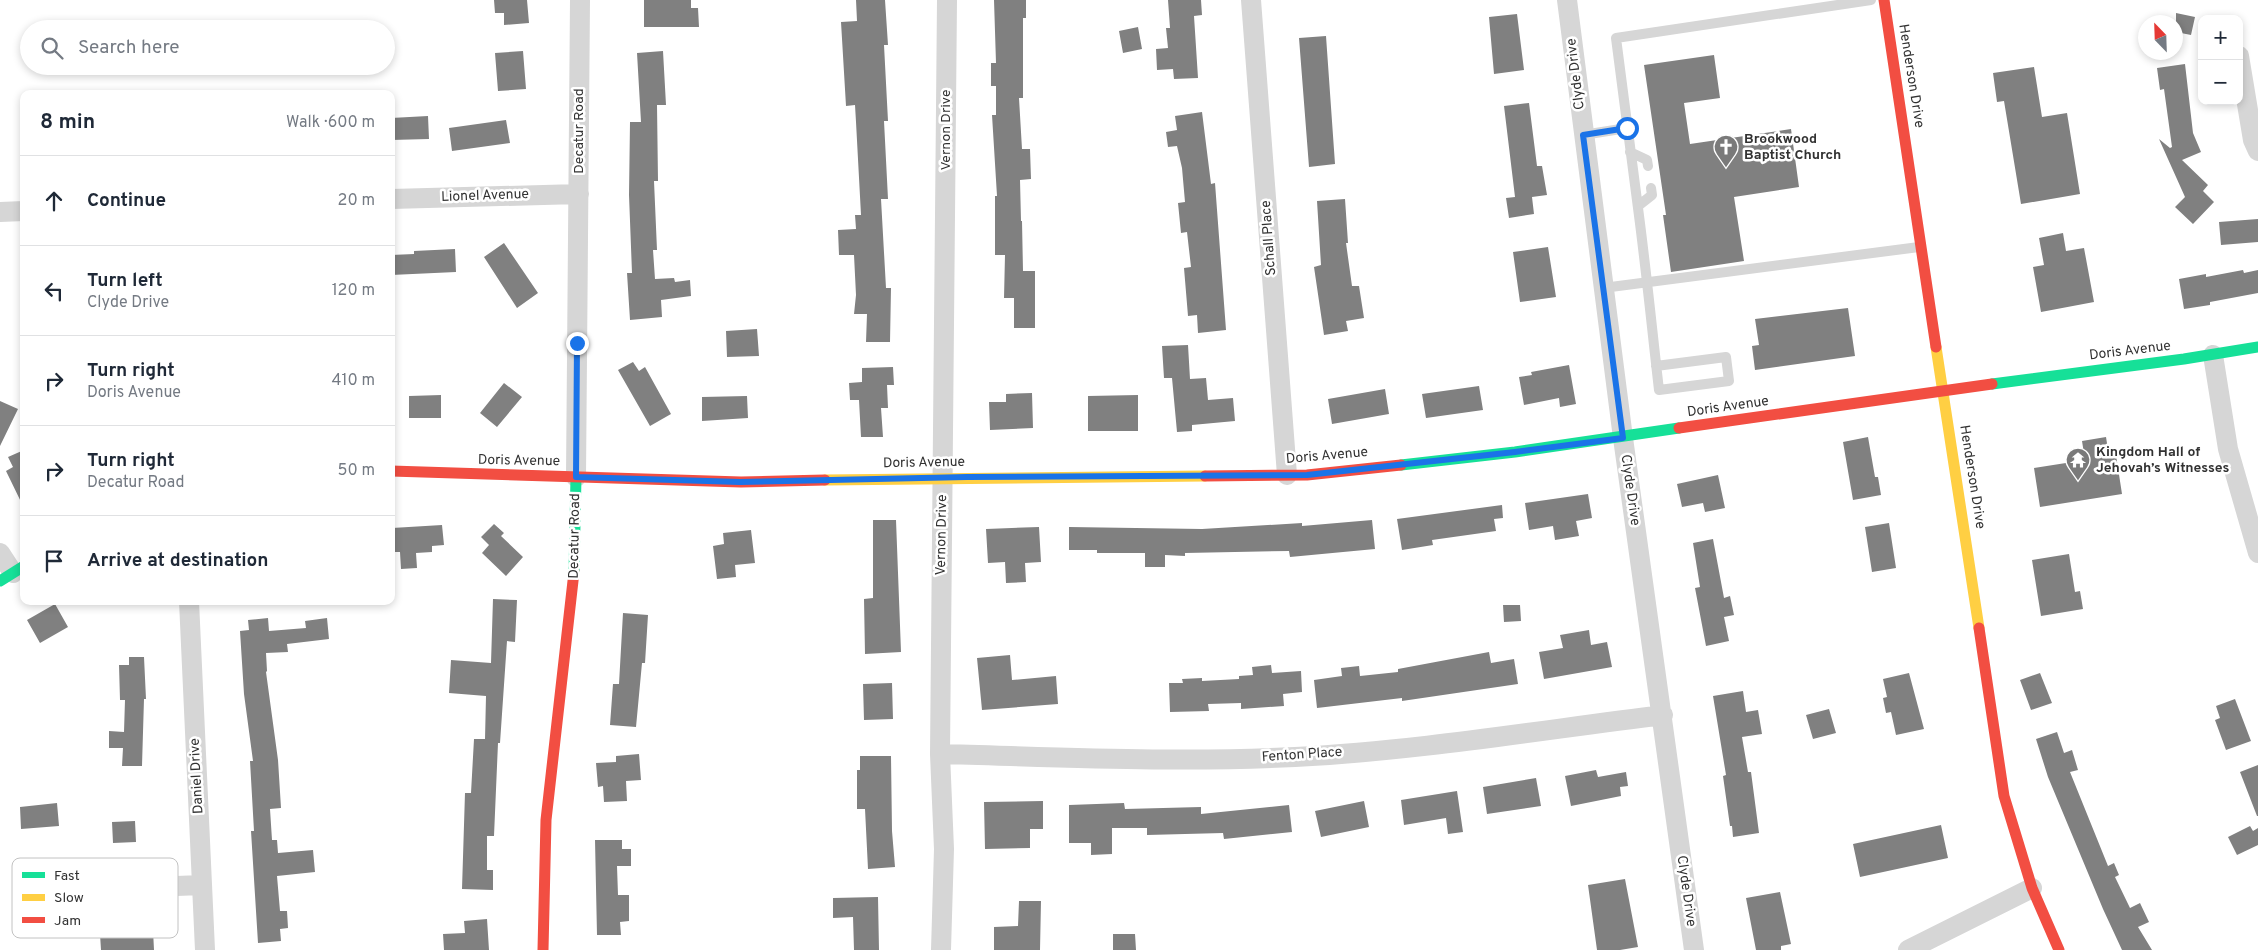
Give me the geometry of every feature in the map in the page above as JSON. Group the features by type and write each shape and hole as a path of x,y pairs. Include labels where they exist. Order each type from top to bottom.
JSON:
{"street":[{"name":"Decatur Road","path":"543,950 546,820 574,588 580,0"},
{"name":"Vernon Drive","path":"941,950 944,849 940,754 947,0"},
{"name":"Schall Place","path":"1251,0 1287,475"},
{"name":"Clyde Drive","path":"1567,0 1623,438 1663,715 1694,950"},
{"name":"Henderson Drive","path":"1884,0 2004,796 2014,836 2032,888 2059,950"},
{"path":"2240,60 2253,140 2258,151"},
{"name":"Lionel Avenue","path":"395,199 579,194"},
{"path":"0,212 20,211"},
{"name":"Doris Avenue","path":"395,472 740,482 1307,475 1505,454 1944,390 2213,355 2258,347"},
{"path":"2213,355 2228,449 2258,552"},
{"path":"0,553 12,574"},
{"name":"Daniel Drive","path":"189,605 205,950"},
{"name":"Fenton Place","path":"940,754 1234,759 1297,757 1388,750 1663,715"},
{"path":"178,886 202,885"},
{"path":"1908,950 2032,888"}],"lane":[{"path":"1656,366 1726,357 1729,381 1659,390 1656,366 1638,206 1616,38 1871,0"},
{"path":"1583,135 1627,128"},
{"path":"1630,152 1647,160 1648,166"},
{"path":"1638,206 1652,195 1651,188"},
{"path":"1603,288 1921,246"}],"building":[{"path":"494,0 527,0 529,23 504,25 504,13 495,13"},
{"path":"644,0 691,0 691,8 698,8 699,27 644,27"},
{"path":"856,0 885,0 888,45 884,45 888,121 884,121 888,199 881,199 886,288 891,288 890,342 866,342 867,314 854,314 856,295 854,255 839,255 838,230 856,229 855,215 861,215 855,105 846,106 841,22 857,21"},
{"path":"994,0 1026,0 1026,18 1023,18 1023,98 1019,98 1022,149 1030,149 1031,179 1020,180 1021,221 1023,271 1035,271 1035,328 1014,328 1014,298 1004,298 1005,255 995,255 995,196 997,196 992,115 996,115 996,86 991,86 991,63 996,63"},
{"path":"1168,0 1201,0 1202,15 1194,16 1198,78 1174,79 1173,69 1157,70 1156,49 1168,48 1166,28 1170,28"},
{"path":"2176,13 2195,17 2191,35 2183,33 2183,15 2176,15"},
{"path":"1517,14 1524,70 1494,74 1489,17"},
{"path":"1138,27 1142,49 1123,53 1119,31"},
{"path":"1326,36 1335,164 1309,167 1299,38"},
{"path":"523,51 526,89 498,91 495,53"},
{"path":"663,51 666,105 657,105 658,181 654,181 657,250 653,250 655,279 674,278 675,282 690,280 691,296 661,300 662,317 630,320 627,273 632,273 629,195 630,122 641,122 637,53"},
{"path":"1714,55 1720,98 1684,103 1690,144 1791,129 1799,187 1734,197 1744,261 1671,272 1663,215 1666,215 1644,65"},
{"path":"2185,64 2193,133 2201,152 2182,160 2208,185 2203,191 2214,202 2193,224 2175,207 2185,197 2159,139 2170,148 2172,147 2164,89 2160,90 2157,68"},
{"path":"2034,67 2042,117 2067,113 2080,194 2021,204 2004,101 1997,102 1993,73"},
{"path":"1529,103 1537,166 1542,166 1547,195 1532,197 1534,214 1509,218 1506,198 1515,197 1504,106"},
{"path":"1202,112 1211,184 1215,183 1226,330 1198,333 1197,315 1188,316 1184,268 1191,267 1187,232 1181,233 1178,203 1185,202 1182,168 1177,146 1168,147 1166,132 1177,130 1175,116"},
{"path":"428,116 429,139 395,140 395,118"},
{"path":"506,120 510,143 452,151 449,128"},
{"path":"1345,199 1348,243 1346,243 1352,286 1359,286 1364,318 1346,321 1348,331 1324,335 1314,267 1321,265 1317,201"},
{"path":"2258,219 2258,242 2221,245 2219,222"},
{"path":"2063,233 2066,251 2084,248 2094,302 2041,312 2033,267 2044,265 2039,238"},
{"path":"504,243 538,293 517,308 484,257"},
{"path":"1548,247 1556,297 1520,302 1513,252"},
{"path":"455,249 456,272 395,275 395,255 414,254 414,251"},
{"path":"2243,270 2244,273 2258,270 2258,293 2210,302 2210,305 2184,309 2179,279 2206,274 2206,277"},
{"path":"1848,308 1855,356 1755,370 1752,346 1759,345 1755,319"},
{"path":"757,329 759,356 727,357 726,331"},
{"path":"1188,345 1190,379 1206,378 1208,400 1233,398 1235,421 1192,425 1192,431 1177,432 1172,378 1164,378 1162,346"},
{"path":"633,362 639,371 645,367 671,414 650,426 618,370"},
{"path":"1569,365 1576,404 1560,407 1559,398 1524,405 1519,377 1532,375 1531,372"},
{"path":"893,367 894,385 887,385 888,408 881,408 883,437 861,437 859,400 850,400 849,383 862,382 862,368"},
{"path":"504,383 522,397 497,427 480,413"},
{"path":"1479,386 1483,410 1426,418 1422,394"},
{"path":"1385,389 1389,414 1332,424 1328,399"},
{"path":"1032,393 1033,428 990,430 989,402 1006,402 1006,394"},
{"path":"441,395 441,418 409,418 409,396"},
{"path":"1138,395 1138,431 1088,431 1088,396"},
{"path":"747,396 748,418 702,421 702,397"},
{"path":"0,401 18,409 0,446"},
{"path":"1868,437 1875,477 1878,477 1881,495 1853,500 1843,442"},
{"name":"Kingdom Hall of Jehovah’s Witnesses","path":"2106,437 2109,456 2116,455 2122,494 2040,507 2034,468 2085,460 2082,441"},
{"path":"20,452 20,500 6,471 13,467 8,457"},
{"path":"1718,475 1725,508 1705,512 1703,503 1682,507 1677,484"},
{"path":"1588,494 1592,518 1576,521 1579,536 1555,540 1553,526 1529,530 1525,503"},
{"path":"1502,505 1503,518 1494,519 1496,531 1432,540 1433,545 1402,550 1397,519"},
{"path":"873,520 896,520 901,652 865,654 864,599 873,598"},
{"path":"1372,520 1375,549 1290,557 1289,551 1185,553 1185,556 1165,555 1165,567 1145,567 1145,553 1097,553 1097,550 1069,550 1069,527 1202,529 1302,523 1302,526"},
{"path":"1889,523 1896,568 1872,572 1865,527"},
{"path":"494,524 504,533 501,536 523,557 506,576 482,553 489,545 481,537"},
{"path":"442,525 444,545 432,546 432,552 416,553 417,568 401,569 400,552 395,552 395,528"},
{"path":"1039,527 1041,562 1025,563 1026,582 1006,583 1005,562 988,563 986,529"},
{"path":"751,530 755,563 735,565 736,577 717,579 713,546 724,544 723,533"},
{"path":"1713,539 1724,598 1730,596 1734,615 1724,617 1729,641 1706,646 1695,588 1700,587 1693,543"},
{"path":"2069,554 2075,592 2080,591 2083,609 2041,616 2032,560"},
{"path":"493,599 517,600 515,642 507,641 500,743 498,743 494,836 487,836 487,870 493,870 493,890 462,889 465,793 471,793 474,739 485,739 486,696 449,693 451,660 491,663"},
{"path":"56,605 68,627 40,643 27,620"},
{"path":"1503,605 1520,605 1521,621 1504,622"},
{"path":"623,613 648,615 645,663 642,663 636,727 610,725 613,684 619,684"},
{"path":"268,618 269,631 306,628 305,621 327,618 329,639 287,644 288,652 266,653 266,672 278,760 281,808 270,809 272,840 277,840 278,853 313,850 315,872 277,876 280,911 287,911 288,928 280,929 281,941 258,943 251,831 254,831 250,761 253,761 244,694 240,631 249,630 248,620"},
{"path":"1589,630 1591,645 1607,642 1612,667 1544,679 1539,652 1563,648 1560,635"},
{"path":"1489,652 1491,663 1514,659 1518,684 1402,701 1402,698 1317,708 1314,680 1342,676 1341,668 1359,666 1360,676 1398,672 1398,669"},
{"path":"1010,655 1012,680 1056,676 1058,704 982,710 977,658"},
{"path":"129,657 144,657 146,699 144,699 142,766 122,766 123,748 109,748 109,731 124,732 125,700 120,700 119,665 129,665"},
{"path":"1271,665 1272,673 1301,671 1302,692 1283,694 1284,706 1241,709 1241,703 1208,704 1209,711 1170,712 1169,683 1183,683 1182,679 1202,678 1202,681 1239,679 1239,676 1253,675 1252,667"},
{"path":"1909,673 1924,729 1896,735 1891,712 1886,713 1883,698 1887,697 1883,679"},
{"path":"2040,673 2052,703 2031,710 2020,680"},
{"path":"892,683 893,719 864,720 863,684"},
{"path":"1743,691 1746,712 1758,710 1762,734 1742,737 1748,772 1751,772 1759,833 1733,837 1723,776 1726,775 1713,696"},
{"path":"2235,699 2251,741 2226,750 2215,720 2220,718 2216,706"},
{"path":"1829,709 1836,733 1813,739 1806,715"},
{"path":"2057,732 2064,753 2072,750 2078,770 2070,772 2108,866 2114,863 2119,875 2115,877 2130,908 2140,903 2149,922 2138,927 2152,950 2122,950 2103,909 2048,777 2036,739"},
{"path":"639,754 641,780 626,781 627,801 604,802 603,786 598,787 596,763 616,762 616,756"},
{"path":"860,756 891,756 892,831 895,867 868,869 865,809 857,809 857,770 860,770"},
{"path":"2258,765 2258,816 2257,816 2240,772"},
{"path":"1596,770 1598,777 1626,772 1628,786 1620,787 1621,796 1571,806 1565,776"},
{"path":"1536,778 1541,806 1487,814 1483,787"},
{"path":"1457,791 1463,832 1448,834 1446,818 1404,825 1401,800"},
{"path":"1043,801 1043,829 1030,829 1030,848 985,849 984,802"},
{"path":"1364,801 1369,827 1321,837 1315,811"},
{"path":"57,803 59,826 21,829 20,807"},
{"path":"1124,803 1125,809 1201,807 1201,814 1289,805 1292,832 1224,839 1223,833 1147,835 1147,828 1112,828 1112,854 1091,855 1091,843 1069,843 1069,805"},
{"path":"135,821 136,842 113,843 112,822"},
{"path":"1941,825 1948,858 1860,877 1853,844"},
{"path":"2250,826 2253,831 2258,828 2258,845 2237,855 2228,837"},
{"path":"595,840 622,840 622,849 631,849 631,866 617,866 618,895 629,895 629,921 620,922 621,935 597,935"},
{"path":"1625,879 1638,947 1620,950 1597,950 1588,885"},
{"path":"1780,892 1791,944 1781,946 1781,950 1756,950 1746,898"},
{"path":"878,897 879,950 854,950 853,917 833,918 833,898"},
{"path":"1019,901 1041,901 1040,950 994,950 994,927 1018,926"},
{"path":"487,919 489,950 444,950 443,934 465,933 464,921"},
{"path":"1113,934 1135,934 1136,950 1113,950"},
{"path":"100,938 153,938 154,950 101,950"}],"traffic: fast":[{"path":"1992,384 2184,359 2258,347"},
{"path":"1401,465 1515,452 1679,428"},
{"path":"574,572 576,477"},
{"path":"0,581 20,568"}],"traffic: slow":[{"path":"1936,347 1979,628"},
{"path":"825,480 1205,476"}],"traffic: jam":[{"path":"1884,0 1936,347"},
{"path":"1679,428 1992,384"},
{"path":"1205,476 1307,475 1401,465"},
{"path":"395,471 741,482 825,480"},
{"path":"543,950 546,820 574,572"},
{"path":"1979,628 2004,796 2032,888 2059,950"}],"place":[{"name":"Brookwood Baptist Church","path":"1726,168"},
{"name":"Kingdom Hall of Jehovah’s Witnesses","path":"2078,481"}],"route":[{"path":"577,343 576,477 740,482 967,477 1307,475 1623,438 1583,135 1627,128"}]}
